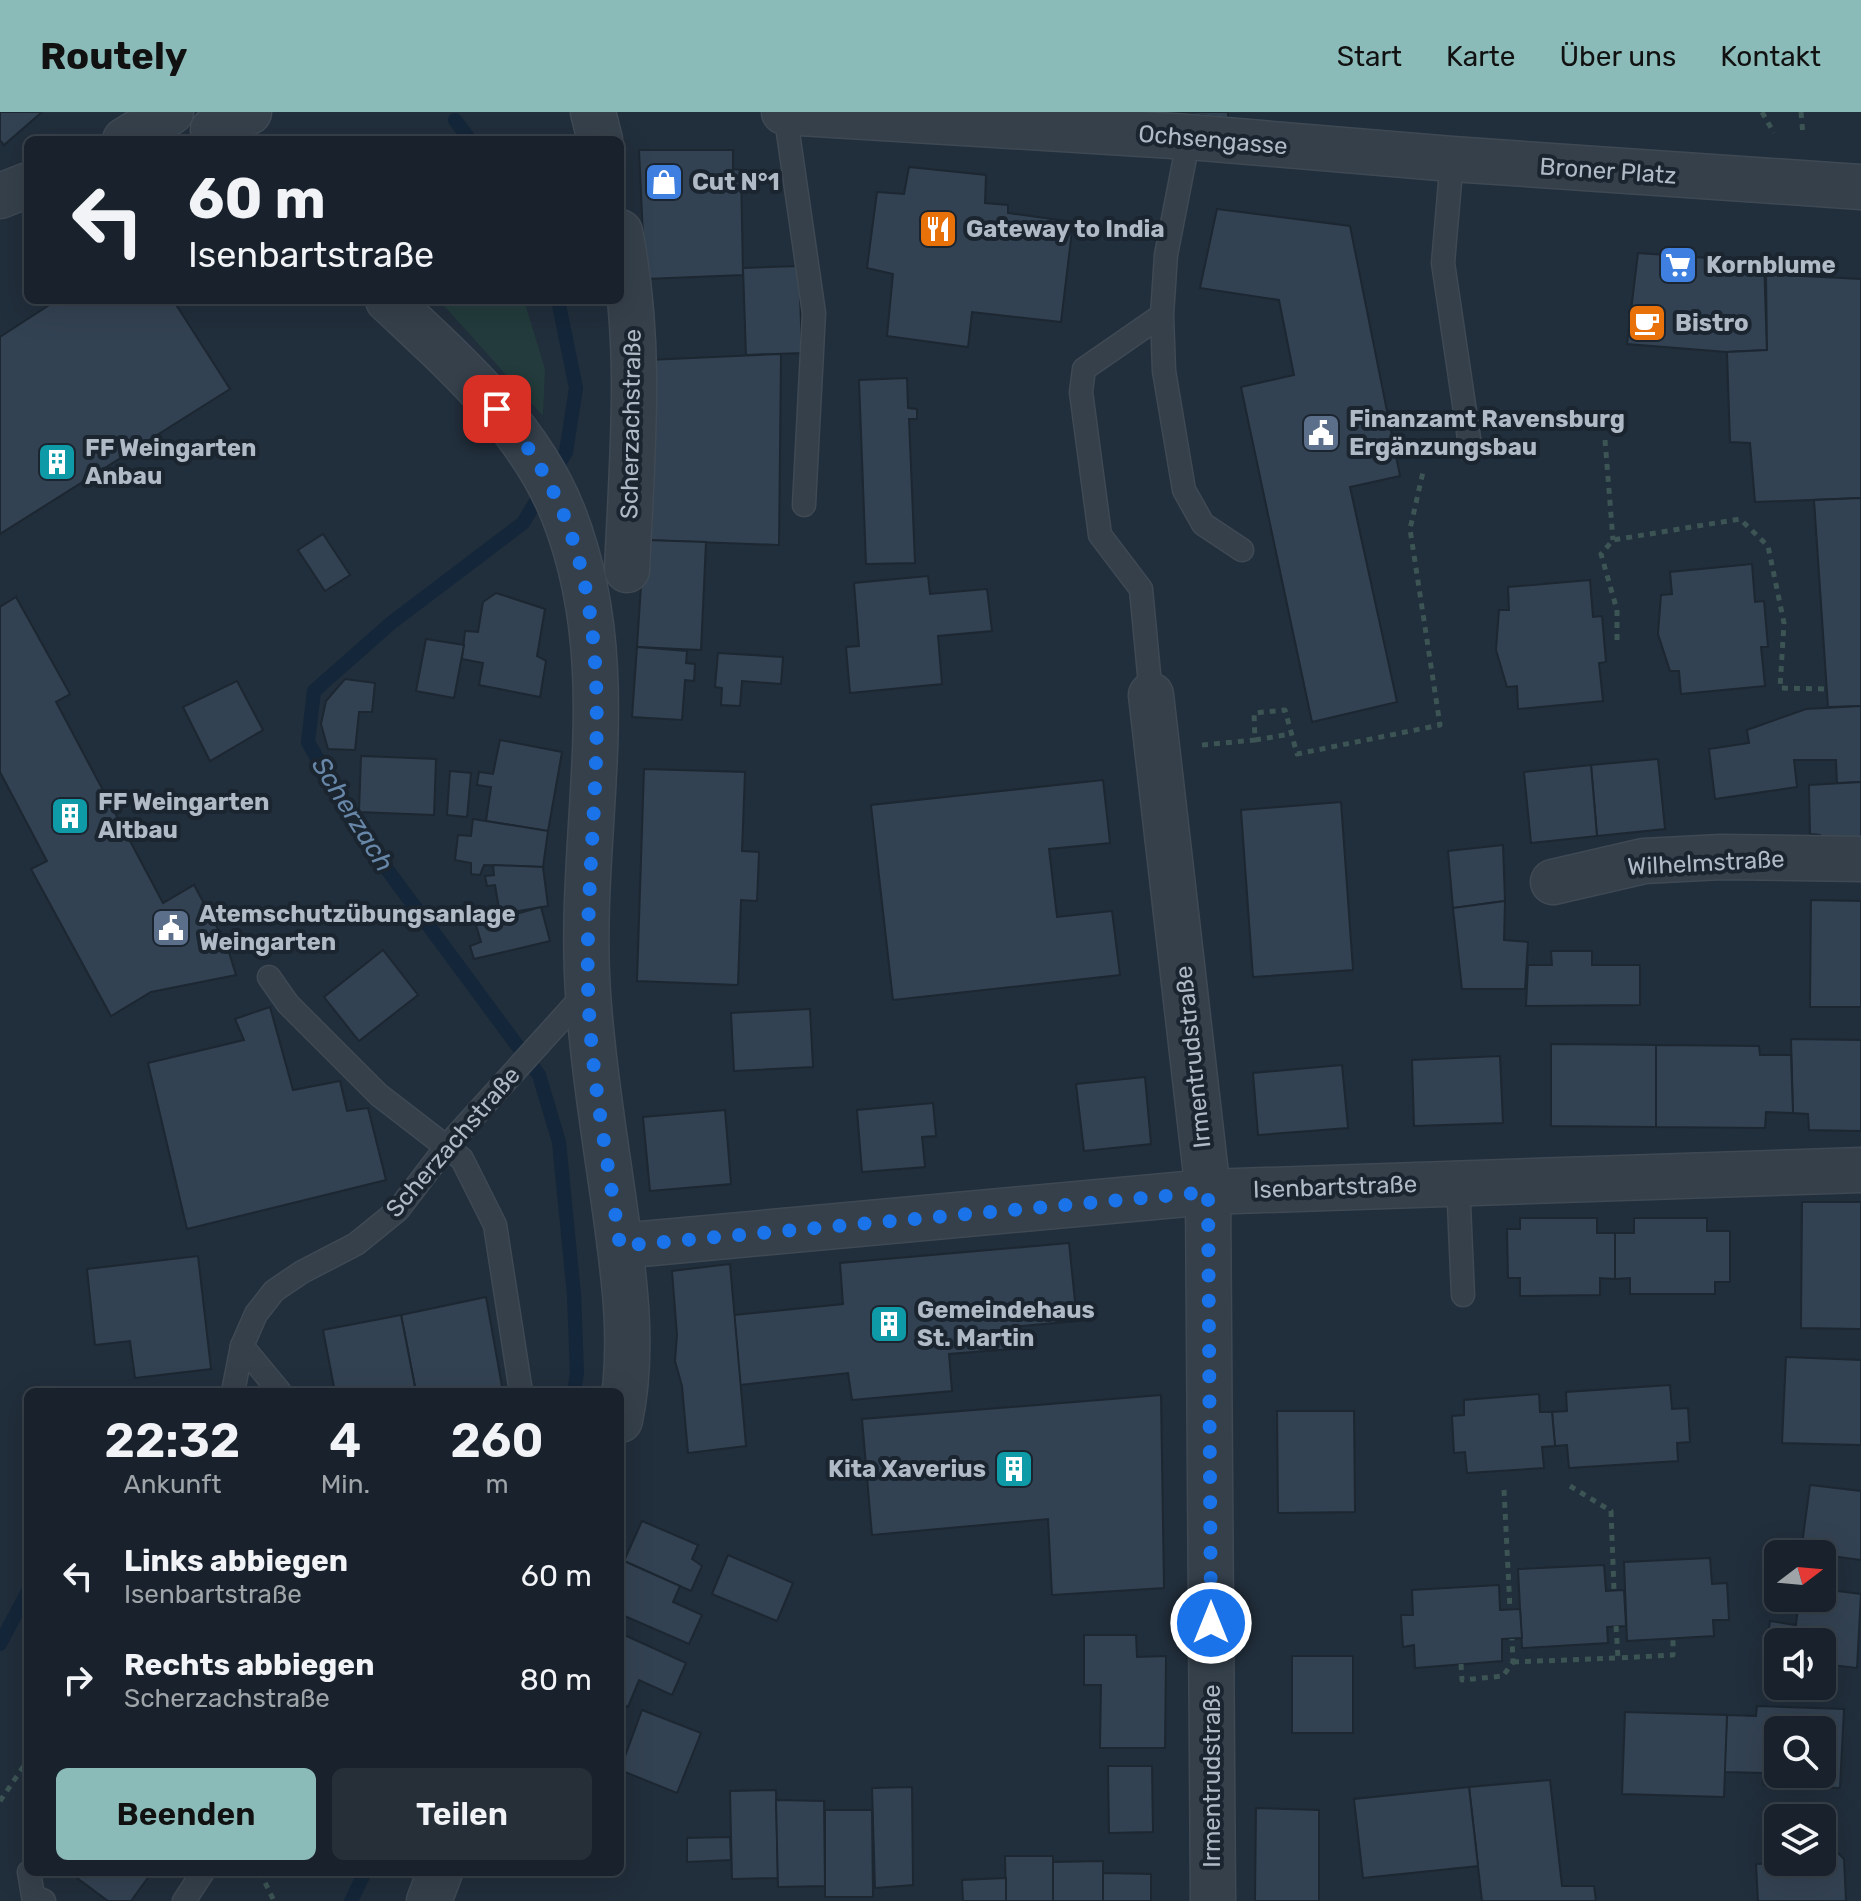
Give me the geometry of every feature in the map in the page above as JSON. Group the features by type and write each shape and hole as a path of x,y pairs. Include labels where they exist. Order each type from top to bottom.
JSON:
{"street":[{"path":"132,136 171,112"},
{"path":"593,112 599,136"},
{"name":"Ochsengasse","path":"784,112 1189,137 1262,128 1355,152"},
{"name":"Broner Platz","path":"1355,152 1861,187"},
{"path":"0,196 24,187"},
{"name":"Scherzachstraße","path":"624,251 630,280 636,349 627,570"},
{"path":"392,304 457,365 517,432 544,469 582,569 595,638 598,710 587,900 588,990 594,1064 620,1246 628,1327 623,1388"},
{"name":"Irmentrudstraße","path":"1151,695 1208,1192 1213,1901"},
{"name":"Wilhelmstraße","path":"1553,882 1644,861 1721,857 1861,859"},
{"name":"Isenbartstraße","path":"620,1246 1208,1192 1861,1170"},
{"path":"429,1901 438,1876"}],"lane":[{"path":"784,112 814,313 804,505"},
{"path":"1189,137 1166,255 1162,315 1164,371 1184,490 1203,524 1242,550"},
{"path":"1452,159 1443,263 1471,452"},
{"path":"1151,695 1141,589 1100,535 1081,392 1084,369 1162,315"},
{"path":"269,977 288,1004 379,1095 455,1152 495,1225 520,1388"},
{"name":"Scherzachstraße","path":"234,1388 242,1346 256,1314 274,1291 302,1272 356,1244 398,1210 455,1152 512,1073 588,990"},
{"path":"1458,1182 1463,1295"},
{"path":"242,1346 275,1386"},
{"path":"30,1876 33,1896 44,1901"},
{"path":"184,1901 200,1876"}],"path":[{"path":"1605,440 1613,540"},
{"path":"1255,740 1254,713 1285,710 1297,754 1440,725 1410,529 1423,472"},
{"path":"1617,640 1617,610 1601,554 1613,540 1740,519 1768,546 1784,623 1780,688 1827,689"},
{"path":"1157,749 1291,734"},
{"path":"1570,1486 1611,1511 1614,1590"},
{"path":"1504,1490 1510,1609"},
{"path":"1616,1626 1618,1658"},
{"path":"1513,1662 1673,1655 1673,1638"},
{"path":"1461,1664 1462,1680 1503,1676 1513,1662 1512,1639"},
{"path":"0,1801 24,1766"},
{"path":"262,1876 274,1901"}],"green space":[{"path":"443,304 525,304 545,369 543,416"}],"building":[{"path":"0,112 42,112 4,145 0,140"},
{"path":"1172,112 1228,112 1228,118"},
{"path":"639,150 733,150 733,169 741,170 743,275 645,279"},
{"path":"909,167 986,175 985,203 1008,205 1008,213 1073,222 1061,322 972,312 968,347 887,336 893,274 867,268 877,192 904,194"},
{"name":"Finanzamt Ravensburg Ergänzungsbau","path":"1217,209 1350,226 1400,476 1350,487 1397,702 1312,722 1241,387 1294,375 1279,300 1200,288"},
{"path":"1638,253 1764,262 1767,350 1727,352 1627,344"},
{"path":"799,266 802,353 746,355 743,268"},
{"path":"1766,274 1861,279 1861,498 1755,502 1750,443 1730,442 1727,352 1767,350"},
{"name":"FF Weingarten Anbau","path":"51,304 176,304 230,389 0,534 0,337"},
{"path":"781,354 779,545 644,540 648,360"},
{"path":"907,378 908,408 917,409 917,419 909,419 915,563 866,564 859,380"},
{"path":"1861,498 1861,706 1828,707 1814,500"},
{"path":"323,534 350,575 325,591 298,550"},
{"path":"644,540 706,542 701,650 637,647"},
{"path":"1752,564 1755,602 1764,601 1768,647 1761,647 1765,686 1681,694 1679,671 1670,671 1658,634 1661,595 1672,594 1670,572"},
{"path":"928,576 930,594 987,589 992,631 938,636 942,684 850,693 846,647 859,646 854,583"},
{"path":"1590,580 1593,617 1602,616 1606,662 1599,663 1603,701 1518,709 1517,686 1507,687 1496,650 1499,610 1509,610 1508,587"},
{"path":"496,593 545,609 537,656 546,661 540,697 479,685 483,663 462,659 465,631 478,632 483,602"},
{"name":"FF Weingarten Altbau","path":"16,597 70,694 56,702 163,903 194,885 227,946 236,975 151,992 111,1016 31,869 47,861 0,772 0,607"},
{"path":"426,639 464,645 454,698 416,691"},
{"path":"637,647 687,651 686,663 695,664 694,681 685,680 682,720 632,717"},
{"path":"718,653 783,657 781,684 742,681 740,706 721,705 722,688 715,687"},
{"path":"345,679 375,683 372,712 359,712 355,750 328,749 321,724 326,701"},
{"path":"237,681 263,730 210,761 183,707"},
{"path":"1861,706 1861,782 1837,783 1836,760 1794,760 1797,787 1715,799 1709,749 1749,743 1747,730 1806,709"},
{"path":"500,740 562,752 548,831 486,821 491,787 477,785 479,772 493,774"},
{"path":"361,756 436,759 434,815 359,812"},
{"path":"1658,759 1665,829 1597,836 1591,765"},
{"path":"1591,765 1597,836 1531,843 1524,772"},
{"path":"644,769 745,772 742,851 759,852 757,901 741,900 738,985 637,981"},
{"path":"450,771 471,773 467,817 447,815"},
{"path":"1103,780 1110,843 1049,849 1057,917 1112,911 1120,975 893,1000 871,805"},
{"path":"1861,782 1861,844 1820,845 1820,835 1810,834 1809,785"},
{"path":"1341,802 1353,970 1253,977 1241,810"},
{"path":"473,819 548,831 543,867 484,865 480,875 471,874 471,863 455,860 458,835 471,836"},
{"path":"1503,845 1505,901 1453,908 1448,851"},
{"path":"493,865 543,867 548,906 500,914 495,885 487,886 485,876 494,875"},
{"path":"1811,900 1861,901 1861,1007 1810,1007"},
{"path":"1505,901 1504,940 1528,942 1525,989 1462,989 1453,908"},
{"path":"541,907 550,941 474,959 470,946 481,942 476,925"},
{"path":"383,950 418,995 359,1041 324,997"},
{"path":"1551,951 1592,951 1592,965 1640,965 1640,1005 1526,1006 1528,965 1552,965"},
{"path":"270,1007 293,1090 340,1081 347,1111 368,1108 386,1180 187,1229 148,1063 244,1040 235,1019"},
{"path":"810,1009 813,1067 734,1071 731,1013"},
{"path":"1791,1039 1861,1040 1861,1131 1809,1130 1808,1114 1793,1113"},
{"path":"1551,1044 1656,1045 1656,1127 1551,1126"},
{"path":"1656,1045 1759,1046 1760,1055 1791,1055 1793,1113 1766,1112 1765,1128 1656,1127"},
{"path":"1500,1056 1503,1123 1414,1126 1412,1060"},
{"path":"1342,1065 1348,1128 1258,1135 1253,1073"},
{"path":"1145,1077 1151,1144 1084,1151 1076,1084"},
{"path":"933,1103 936,1136 922,1137 925,1167 862,1172 857,1110"},
{"path":"725,1110 731,1184 650,1191 643,1117"},
{"path":"1802,1202 1861,1202 1861,1329 1801,1328"},
{"path":"1520,1218 1597,1218 1597,1233 1615,1233 1615,1279 1600,1278 1600,1295 1520,1296 1520,1278 1508,1278 1507,1229 1520,1229"},
{"path":"1634,1218 1707,1218 1707,1231 1730,1231 1730,1282 1715,1282 1715,1294 1630,1294 1630,1278 1615,1279 1615,1233 1634,1233"},
{"name":"Gemeindehaus St. Martin","path":"1069,1243 1077,1321 1009,1327 1011,1349 949,1354 952,1391 852,1400 848,1373 740,1385 734,1315 843,1304 840,1263"},
{"path":"198,1256 211,1369 135,1378 130,1341 95,1345 87,1269"},
{"path":"730,1264 746,1446 688,1453 682,1386 675,1361 677,1335 672,1271"},
{"path":"486,1297 502,1388 415,1388 401,1315"},
{"path":"401,1315 415,1388 334,1388 323,1330"},
{"path":"1786,1357 1861,1360 1861,1445 1782,1443"},
{"path":"1670,1385 1672,1409 1688,1408 1690,1442 1677,1443 1678,1461 1569,1468 1567,1445 1555,1446 1552,1412 1567,1411 1566,1392"},
{"path":"1539,1394 1540,1412 1552,1412 1555,1446 1542,1447 1544,1468 1467,1473 1465,1452 1454,1453 1452,1416 1464,1415 1464,1400"},
{"name":"Kita Xaverius","path":"1161,1395 1164,1588 1052,1595 1048,1519 872,1535 862,1419"},
{"path":"1277,1411 1354,1411 1355,1512 1278,1513"},
{"path":"1810,1485 1861,1491 1861,1560 1836,1557 1836,1540 1803,1540"},
{"path":"642,1521 698,1545 692,1559 702,1566 691,1591 624,1561"},
{"path":"728,1555 793,1583 777,1621 712,1594"},
{"path":"1710,1558 1712,1584 1727,1583 1729,1620 1713,1620 1714,1636 1627,1641 1624,1562"},
{"path":"624,1561 680,1586 673,1602 702,1615 689,1644 624,1616"},
{"path":"1604,1565 1606,1591 1624,1590 1626,1626 1607,1627 1608,1643 1522,1648 1518,1569"},
{"path":"1499,1585 1500,1610 1520,1609 1522,1638 1502,1639 1502,1661 1415,1668 1414,1645 1403,1647 1401,1615 1413,1615 1412,1590"},
{"path":"1836,1591 1861,1594 1857,1668 1836,1666 1836,1628 1769,1628 1770,1621 1796,1625 1797,1612 1836,1612"},
{"path":"624,1635 686,1663 672,1695 639,1680 628,1707 624,1705"},
{"path":"1084,1635 1136,1635 1137,1657 1166,1656 1165,1748 1100,1748 1101,1685 1084,1685"},
{"path":"1292,1656 1353,1656 1353,1733 1292,1733"},
{"path":"1757,1706 1844,1709 1840,1788 1836,1788 1836,1716 1764,1716 1764,1773 1724,1772 1727,1715 1756,1716"},
{"path":"642,1710 701,1733 677,1793 624,1772 624,1759"},
{"path":"1625,1712 1727,1715 1724,1797 1622,1794"},
{"path":"1108,1766 1152,1766 1153,1832 1109,1833"},
{"path":"1550,1780 1562,1886 1594,1886 1596,1901 1482,1901 1469,1787"},
{"path":"912,1787 913,1885 875,1888 872,1788"},
{"path":"1469,1787 1478,1866 1363,1878 1354,1799"},
{"path":"776,1790 778,1878 732,1879 730,1791"},
{"path":"776,1800 824,1801 825,1886 778,1887"},
{"path":"1256,1808 1319,1810 1319,1901 1255,1901"},
{"path":"825,1810 872,1810 873,1897 825,1897"},
{"path":"730,1837 731,1860 687,1862 687,1838"},
{"path":"1837,1852 1844,1859 1846,1901 1758,1901 1756,1864 1764,1864 1764,1876 1836,1876"},
{"path":"1005,1856 1053,1856 1053,1901 1006,1901"},
{"path":"1103,1861 1103,1901 1053,1901 1053,1862"},
{"path":"1103,1873 1151,1874 1151,1901 1103,1901"},
{"path":"74,1876 149,1876 131,1901 108,1901"},
{"path":"1006,1878 1006,1901 963,1901 962,1880"}],"waterway":[{"name":"Scherzach","path":"455,120 467,136"},
{"name":"Scherzach","path":"559,304 576,388 566,452 523,523 391,623 314,691 308,742 355,826 539,1075 559,1142 574,1295 577,1373 575,1388"},
{"path":"0,1644 24,1599"},
{"name":"Scherzach","path":"351,1901 363,1876"}],"place":[{"name":"Cut N°1","path":"664,182"},
{"name":"Gateway to India","path":"938,229"},
{"name":"Kornblume","path":"1678,265"},
{"name":"Bistro","path":"1647,323"},
{"name":"Finanzamt Ravensburg Ergänzungsbau","path":"1321,433"},
{"name":"FF Weingarten Anbau","path":"57,462"},
{"name":"FF Weingarten Altbau","path":"70,816"},
{"name":"Atemschutzübungsanlage Weingarten","path":"171,928"},
{"name":"Gemeindehaus St. Martin","path":"889,1324"},
{"name":"Kita Xaverius","path":"1014,1469"}],"route":[{"path":"497,409 544,469 582,569 595,638 598,710 587,900 588,990 594,1064 620,1246 1208,1192 1211,1623"}]}
